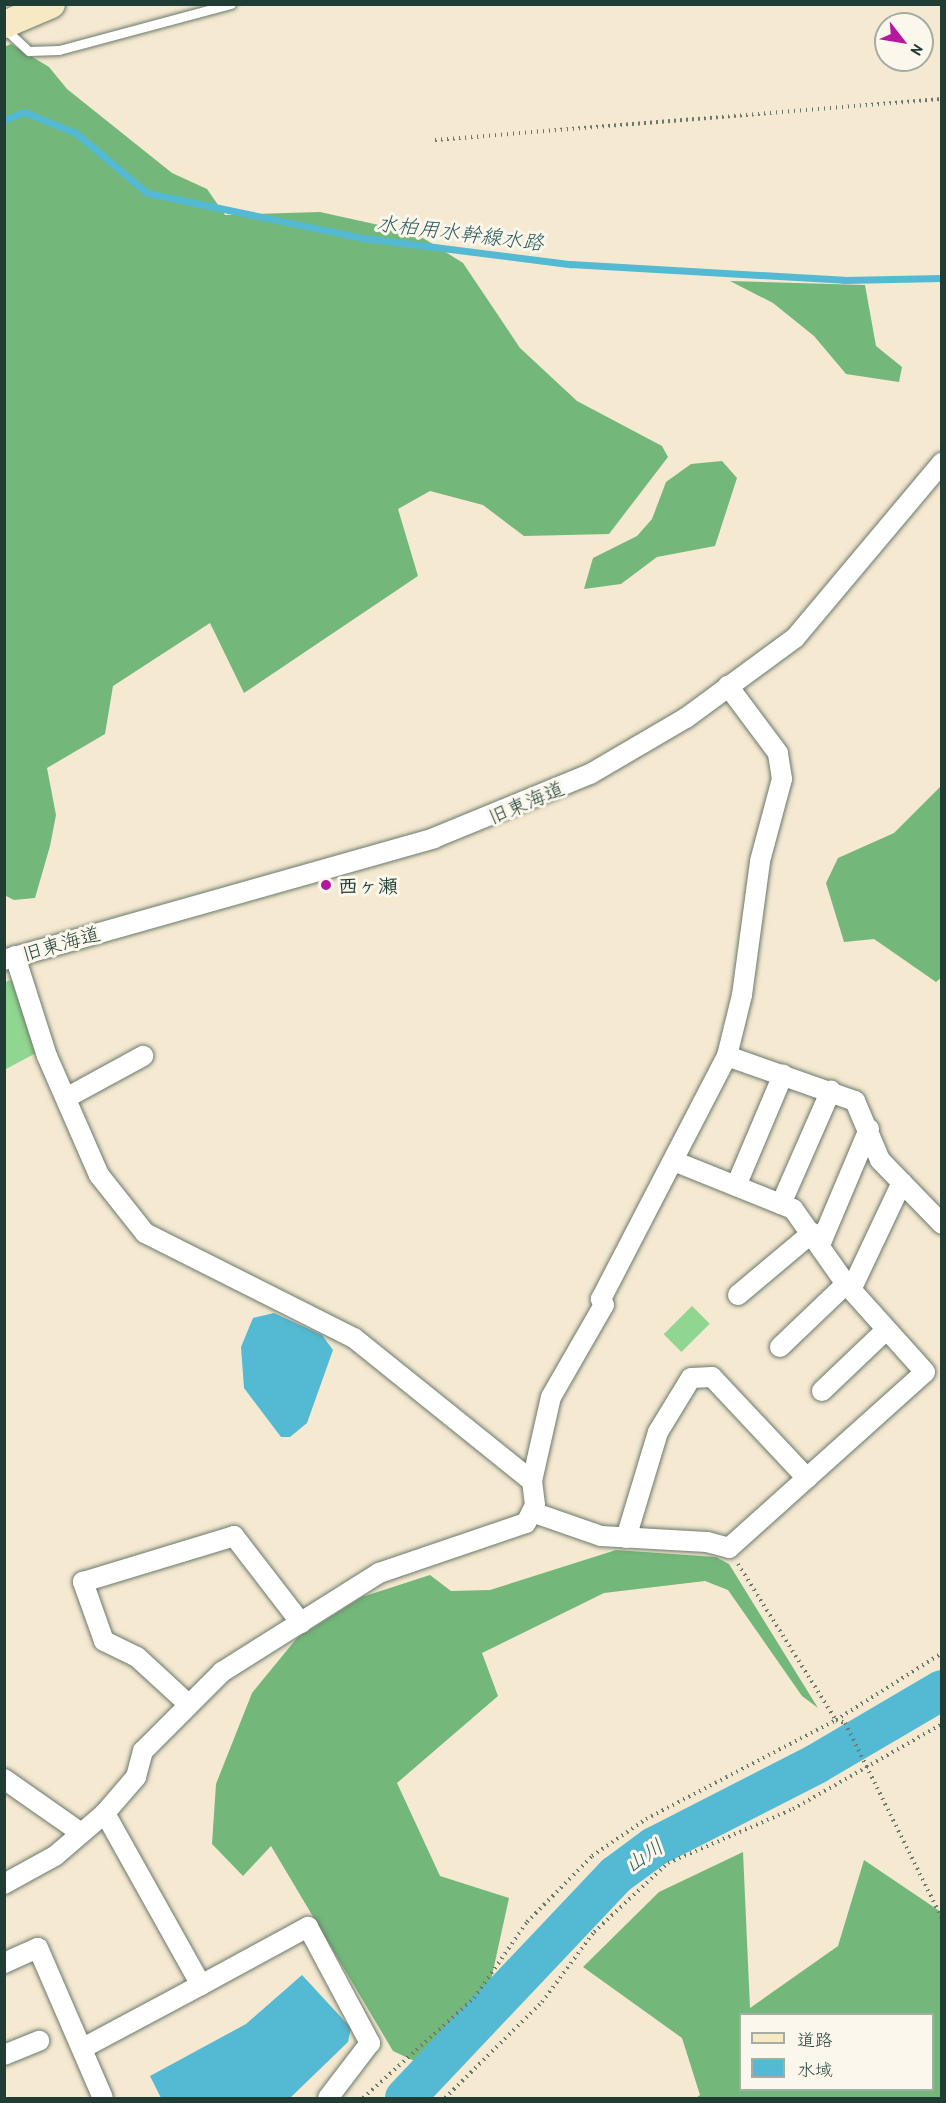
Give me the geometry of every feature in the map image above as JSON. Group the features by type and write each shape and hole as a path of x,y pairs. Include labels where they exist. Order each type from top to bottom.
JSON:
{"main road":[{"path":"4,26 51,4"}],"street":[{"name":"旧東海道","path":"10,958 434,838 517,808 637,747 728,687 795,638 942,463"},
{"path":"4,1884 55,1856 105,1813 136,1777 143,1751 186,1702 222,1672 379,1574 496,1537 526,1523 532,1512 532,1481 551,1397 676,1162 727,1056 744,984 760,861 782,779 778,753 728,687"},
{"path":"10,958 99,1175 145,1233 354,1338 532,1481"},
{"path":"66,1098 142,1056"},
{"path":"727,1056 831,1090 855,1101 880,1160 942,1224"},
{"path":"736,1186 783,1075"},
{"path":"781,1204 831,1090"},
{"path":"738,1295 816,1239 868,1129"},
{"path":"532,1512 601,1536 707,1542 729,1548 925,1372 849,1287 800,1215 781,1204 676,1162"},
{"path":"780,1347 849,1287 902,1182"},
{"path":"822,1391 886,1330"},
{"path":"626,1538 658,1432 691,1378 712,1377 807,1478"},
{"path":"186,1702 137,1657 104,1641 83,1581 234,1536 301,1623"},
{"path":"4,1779 81,1833"},
{"path":"105,1813 201,1985"},
{"path":"83,2048 308,1927 370,2043 328,2098"},
{"path":"4,1963 38,1948 103,2098"},
{"path":"4,2055 39,2041"}],"lane":[{"path":"4,26 29,51 59,50 231,4"}],"path":[{"path":"435,140 942,99"},
{"path":"729,1548 836,1720 845,1723 942,1918"},
{"path":"363,2098 474,1998 527,1922 592,1856 646,1819 836,1720 942,1653"},
{"path":"445,2098 542,2002 594,1932 668,1863 793,1809 942,1724"}],"green space":[{"path":"11,44 49,67 67,89 172,173 207,189 225,215 320,212 415,233 463,263 520,348 577,401 662,446 668,457 609,534 524,536 483,505 430,491 398,509 418,576 244,693 210,623 113,686 105,734 47,768 56,815 50,846 35,898 14,900 4,895 4,47"},
{"path":"730,281 865,285 876,346 902,367 899,382 846,374 814,336 773,303"},
{"path":"722,461 737,478 715,546 657,557 621,584 584,589 593,558 637,536 652,519 666,482 691,464"},
{"path":"941,786 942,977 936,982 874,939 844,942 826,883 838,858 894,833"},
{"path":"12,980 36,1053 6,1069 4,982"},
{"path":"692,1306 710,1324 681,1352 664,1334"},
{"path":"616,1550 716,1557 729,1564 818,1708 802,1696 728,1590 705,1581 604,1593 482,1653 498,1696 397,1783 440,1876 509,1898 486,2003 421,2064 393,2051 271,1846 243,1876 212,1844 216,1784 252,1693 297,1638 362,1597 430,1575 451,1591 490,1590"},
{"path":"743,1852 750,2008 838,1946 864,1860 941,1912 941,2098 696,2098 700,2095 682,2038 583,1967 659,1892"}],"water":[{"path":"274,1313 322,1335 333,1350 307,1423 290,1437 281,1437 244,1388 241,1347 253,1318"},
{"path":"302,1975 351,2028 348,2042 290,2098 161,2098 150,2076 246,2024"}],"waterway":[{"name":"水柏用水幹線水路","path":"4,120 24,112 76,133 147,193 363,238 570,264 844,280 942,278"},
{"name":"山川","path":"405,2098 616,1875 654,1847 816,1764 942,1690"}],"place":[{"name":"西ヶ瀬","path":"326,885"}]}
